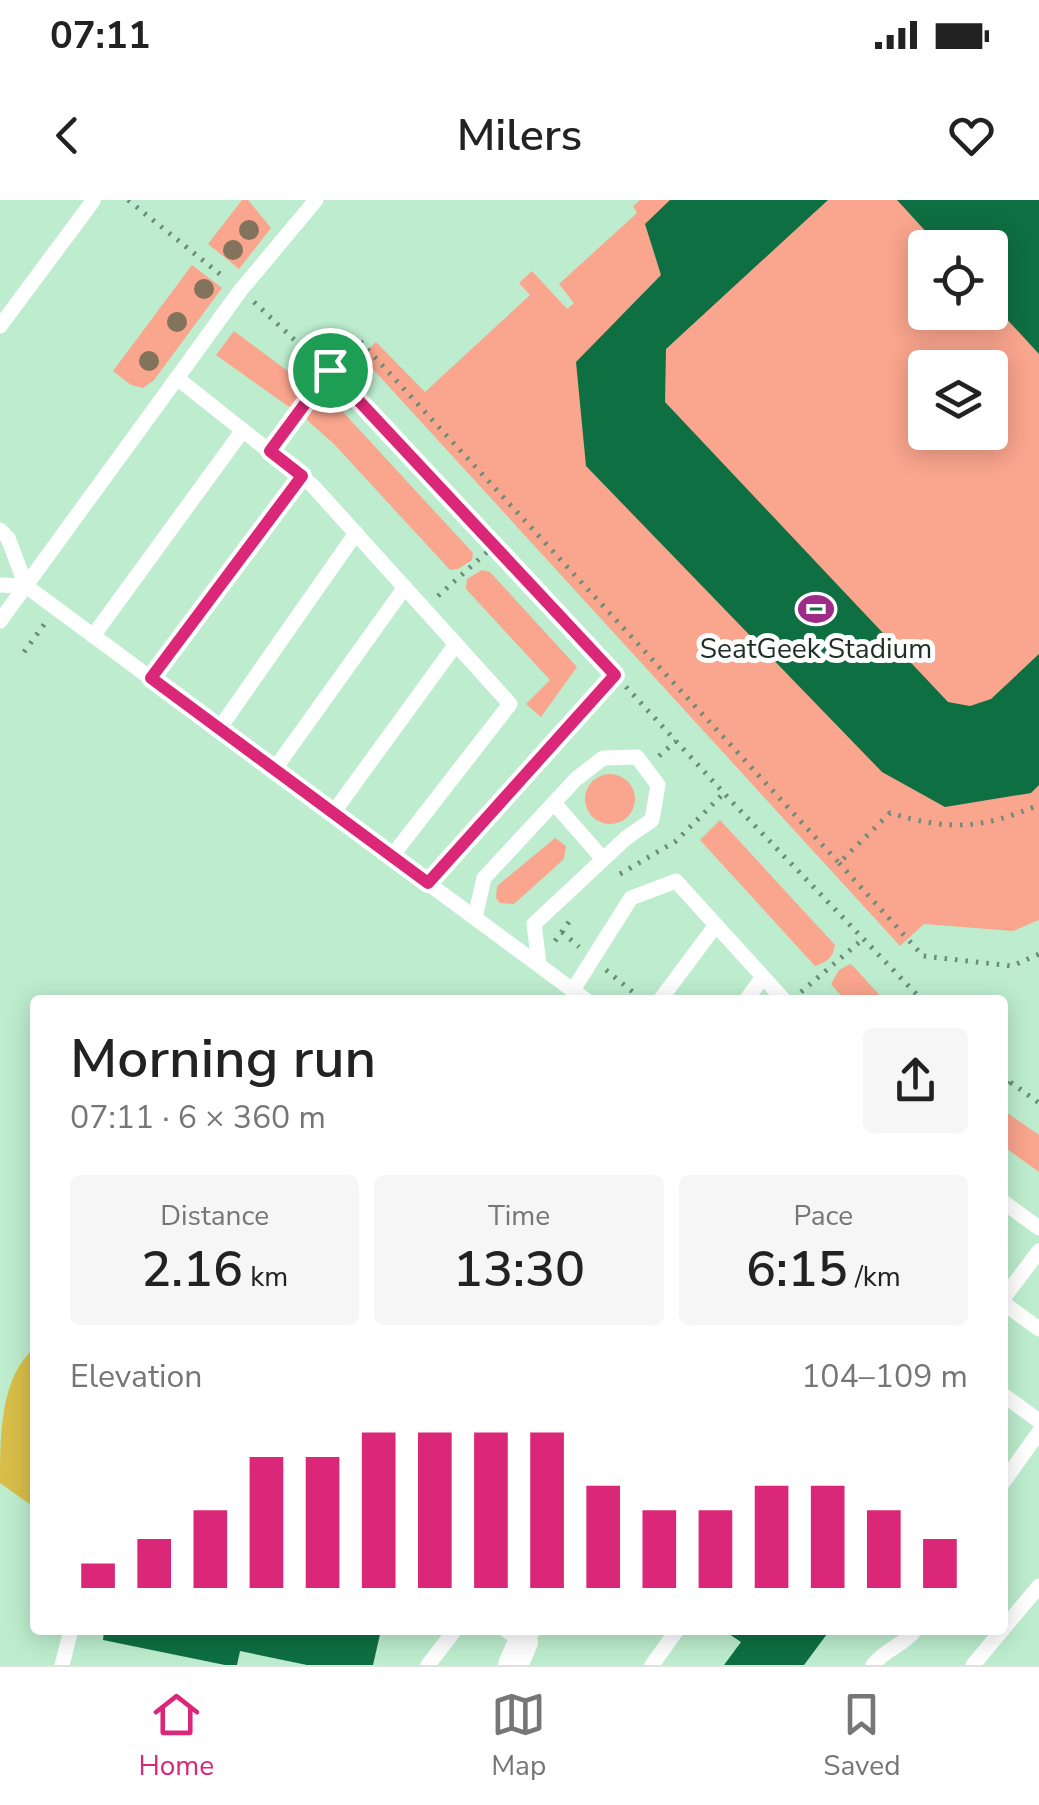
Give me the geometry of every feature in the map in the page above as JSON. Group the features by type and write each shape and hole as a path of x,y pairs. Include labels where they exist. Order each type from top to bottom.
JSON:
{"lane":[{"path":"0,621 240,290 316,200"},
{"path":"0,326 93,201"},
{"path":"177,378 302,476 510,704 392,856"},
{"path":"93,636 243,430"},
{"path":"151,678 302,476"},
{"path":"0,530 8,538 26,586 580,995 631,898 676,881 780,995"},
{"path":"219,728 356,533"},
{"path":"0,585 26,586"},
{"path":"274,770 405,587"},
{"path":"333,813 456,644"},
{"path":"475,918 484,878 554,803 603,758 637,758 658,785 652,820 603,859 534,924 539,964"},
{"path":"554,803 603,859"},
{"path":"664,995 716,925"},
{"path":"750,995 764,977"},
{"path":"1008,1206 1039,1228"},
{"path":"1008,1293 1039,1251"},
{"path":"1008,1305 1039,1328"},
{"path":"1008,1398 1039,1420"},
{"path":"1008,1476 1039,1432"},
{"path":"1008,1623 1039,1586"},
{"path":"62,1665 70,1635"},
{"path":"428,1665 450,1635"},
{"path":"652,1665 673,1635"},
{"path":"873,1665 882,1654 905,1644 911,1635"},
{"path":"973,1665 998,1635"}],"path":[{"path":"128,200 240,290 330,370 917,995"},
{"path":"270,451 330,370 359,340 923,956 1012,966 1039,954"},
{"path":"424,608 495,545"},
{"path":"24,652 56,608"},
{"path":"428,883 615,675"},
{"path":"839,863 890,813 933,826 995,823 1039,805"},
{"path":"798,995 863,938"},
{"path":"1008,1084 1010,1082 1039,1102"}],"shaded area":[{"path":"242,200 248,200 271,228 239,269 208,244"},
{"name":"SeatGeek Stadium","path":"640,200 1039,200 1039,920 1013,931 924,924 900,946 361,356 376,342 425,392 530,295 519,283 532,271 567,309 574,303 559,284 637,213 633,206"},
{"path":"192,265 222,288 154,380 143,388 131,385 113,371"},
{"path":"234,331 305,384 308,392 298,407 289,407 216,355"},
{"path":"326,399 343,412 473,553 472,560 450,570 308,421 306,416 317,400"},
{"path":"482,570 490,572 577,667 541,717 526,704 550,680 466,589 467,579"},
{"path":"610,774 627,782 635,799 627,816 610,824 593,816 585,799 593,782"},
{"path":"720,820 835,945 826,961 815,966 700,840"},
{"path":"555,838 566,846 564,859 514,904 500,903 496,898 497,886"},
{"path":"850,964 879,995 841,995 831,984 839,970"},
{"path":"1008,1113 1039,1135 1039,1172 1008,1150"},
{"path":"30,1353 30,1504 0,1483 4,1408 23,1360"}],"building":[{"path":"670,200 828,200 666,349 665,402 948,702 970,706 991,699 1039,654 1039,785 1031,793 945,807 882,772 586,466 576,362 661,275 645,224"},
{"path":"897,200 1039,200 1039,354 1008,320 1008,230 924,230"},
{"path":"104,1635 380,1635 373,1665 307,1665 240,1651 237,1665 225,1665 103,1640"},
{"path":"730,1635 826,1635 804,1665 724,1665 741,1642"}],"place":[{"name":"SeatGeek Stadium","path":"816,609"}],"route":[{"path":"330,370 615,675 428,883 151,678 302,476 270,451 330,370"}]}
